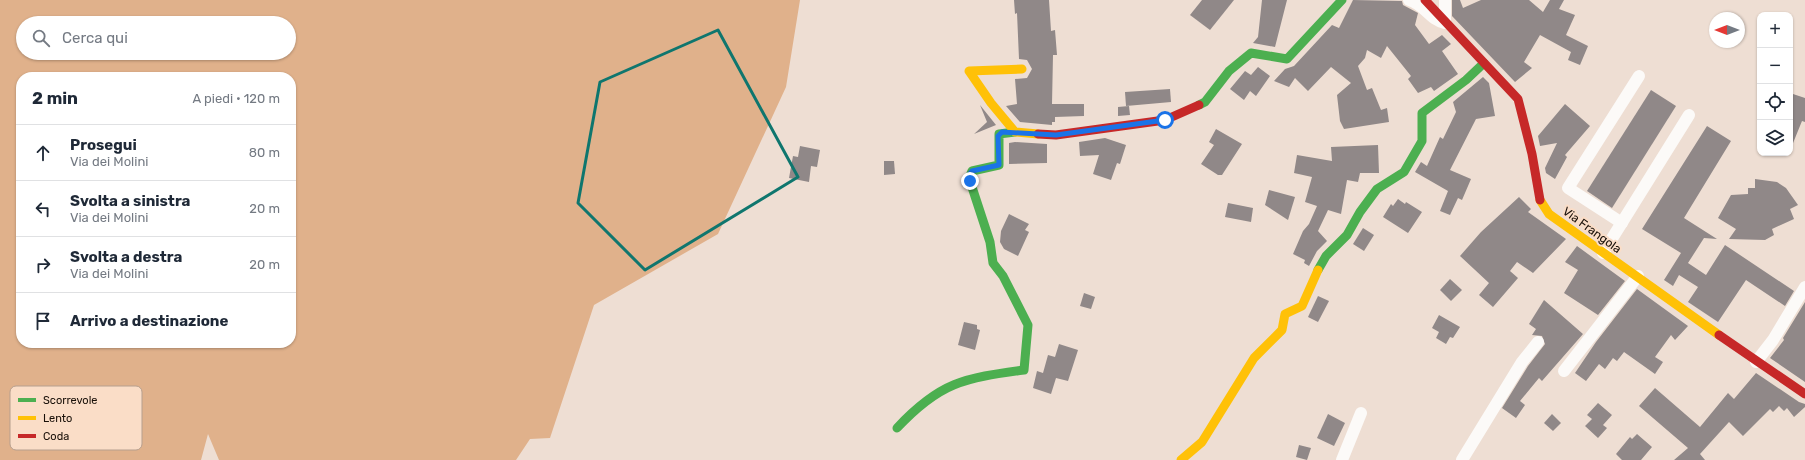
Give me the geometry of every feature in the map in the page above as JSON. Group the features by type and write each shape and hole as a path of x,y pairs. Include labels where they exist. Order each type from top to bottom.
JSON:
{"street":[{"path":"897,428 912,412 940,390 972,378 1024,370 1028,325 1003,276 993,264 990,242 969,178 972,171 997,166 1000,161 998,143 999,134 1015,132 1056,135 1165,120 1205,102 1229,71 1251,53 1287,59 1342,0"},
{"path":"1409,0 1418,3 1436,19 1445,23 1445,0"},
{"name":"Via Frangola","path":"1425,0 1518,99 1532,154 1541,204 1549,214 1638,276 1756,362 1805,394"},
{"path":"1180,460 1202,442 1254,358 1282,330 1286,314 1302,306 1312,280 1326,256 1347,235 1360,212 1377,189 1404,172 1422,141 1422,113 1466,80 1484,63"},
{"path":"1015,132 991,104 969,71 1022,69"},
{"path":"1622,223 1568,188 1639,76"},
{"path":"1603,253 1689,115"},
{"path":"1564,371 1638,276"},
{"path":"1756,362 1773,340 1803,290"},
{"path":"1462,460 1522,362 1538,342"},
{"path":"1342,460 1361,413"}],"highlighted area":[{"path":"718,30 798,177 645,270 578,203 600,82"}],"shaded area":[{"path":"0,0 800,0 786,87 718,234 594,305 550,438 530,439 516,460 219,460 208,434 201,460 0,460"}],"building":[{"path":"1014,0 1049,0 1051,31 1055,30 1057,55 1053,55 1052,104 1084,104 1084,116 1055,117 1055,122 1052,122 1052,125 1020,122 1006,106 1017,104 1015,79 1027,78 1032,69 1027,60 1019,59 1017,13 1015,14"},
{"path":"1202,0 1234,0 1210,30 1190,15"},
{"path":"1262,0 1287,0 1275,47 1253,43 1258,37"},
{"path":"1353,0 1402,1 1403,5 1418,13 1415,25 1429,44 1442,35 1451,44 1442,51 1458,74 1434,91 1431,87 1418,93 1408,79 1411,76 1387,46 1381,58 1367,50 1365,58 1358,66 1367,90 1372,88 1381,110 1387,108 1389,122 1344,129 1340,121 1337,95 1351,83 1331,67 1308,91 1295,78 1289,87 1274,81 1285,69 1294,66 1332,25 1339,28"},
{"path":"1452,0 1460,0 1463,8 1481,0 1529,0 1543,12 1550,0 1564,0 1559,9 1575,15 1566,35 1588,46 1580,65 1568,60 1571,52 1540,35 1524,62 1532,68 1515,82 1452,16"},
{"path":"1258,67 1270,76 1256,96 1250,91 1244,100 1230,89 1245,71 1251,75"},
{"path":"1483,77 1489,83 1495,116 1476,119 1450,170 1471,179 1462,200 1458,198 1450,215 1440,211 1448,191 1415,172 1421,162 1427,166 1440,137 1443,139 1456,112 1453,102"},
{"path":"1170,89 1171,102 1126,106 1125,92"},
{"path":"1651,90 1676,106 1612,208 1587,191"},
{"path":"1793,94 1805,98 1805,122 1802,121 1793,143"},
{"path":"1565,104 1590,126 1565,155 1567,157 1555,179 1546,173 1545,168 1557,143 1540,146 1538,136"},
{"path":"980,105 996,125 974,134 987,122"},
{"path":"1129,106 1130,115 1118,116 1118,107"},
{"path":"1707,126 1731,141 1684,218 1717,239 1704,238 1688,263 1706,275 1725,245 1794,291 1785,306 1746,280 1718,322 1688,302 1698,287 1679,275 1673,286 1664,280 1681,253 1642,229"},
{"path":"1216,129 1242,144 1222,175 1218,175 1201,164 1214,145 1209,142"},
{"path":"1105,138 1126,145 1120,164 1117,163 1111,180 1093,174 1099,155 1080,156 1079,142"},
{"path":"1009,143 1047,144 1047,163 1009,164"},
{"path":"1378,145 1379,173 1360,173 1358,182 1347,180 1341,214 1328,210 1318,231 1327,241 1317,251 1309,266 1304,263 1305,260 1293,254 1303,231 1309,224 1317,206 1305,202 1312,177 1294,173 1297,155 1332,161 1331,147"},
{"path":"800,146 820,150 817,167 811,166 809,182 789,178 793,156 798,157"},
{"path":"884,161 894,161 895,174 884,175"},
{"path":"1755,179 1777,182 1786,188 1798,205 1790,209 1794,219 1772,229 1774,235 1765,240 1729,239 1736,229 1718,218 1731,195 1748,194 1748,188 1755,188"},
{"path":"1269,190 1295,197 1288,220 1265,205"},
{"path":"1519,197 1531,209 1528,212 1566,239 1533,273 1517,262 1510,271 1518,278 1493,307 1479,295 1489,283 1460,256 1481,232"},
{"path":"1398,199 1422,212 1408,233 1383,217 1391,204 1393,206"},
{"path":"1228,203 1253,208 1251,222 1225,217"},
{"path":"1009,214 1029,224 1025,230 1029,232 1018,256 1004,249 1000,242 1001,231"},
{"path":"1363,228 1374,235 1364,251 1353,244"},
{"path":"1577,246 1625,281 1598,315 1564,293 1578,270 1565,262"},
{"path":"1450,279 1462,290 1451,301 1440,290"},
{"path":"1637,289 1688,326 1675,340 1671,335 1655,357 1663,362 1655,374 1624,352 1617,361 1613,358 1605,369 1599,364 1586,381 1575,373 1596,342"},
{"path":"1084,293 1095,297 1091,309 1080,306"},
{"path":"1318,296 1329,301 1318,322 1308,317"},
{"path":"1544,300 1583,334 1542,381 1539,378 1520,401 1525,405 1516,418 1502,408 1528,366 1545,344 1542,336 1532,335 1536,329 1529,324"},
{"path":"1805,302 1805,382 1770,358 1784,340 1783,338"},
{"path":"1439,315 1460,327 1453,338 1450,337 1446,344 1436,338 1439,332 1432,328"},
{"path":"964,322 977,325 977,329 980,330 975,350 958,345"},
{"path":"1059,344 1078,350 1068,381 1056,378 1051,394 1033,388 1037,371 1043,373 1048,355 1055,357"},
{"path":"1756,373 1799,402 1805,404 1805,407 1794,417 1787,408 1784,411 1779,406 1773,412 1770,409 1743,436 1729,422 1700,454 1705,460 1674,460 1688,448 1639,406 1655,388 1700,427 1728,393 1734,399"},
{"path":"1598,403 1612,415 1603,425 1607,428 1598,438 1585,426 1592,419 1587,415"},
{"path":"1328,414 1345,423 1334,446 1317,438"},
{"path":"1552,414 1561,423 1553,431 1544,423"},
{"path":"1637,434 1652,447 1641,460 1622,460 1616,454 1630,437 1632,439"},
{"path":"1299,445 1311,448 1307,460 1296,457"}],"traffic: fast":[{"path":"1199,105 1205,102 1229,71 1251,53 1287,59 1342,0"},
{"path":"1318,270 1326,256 1347,235 1360,212 1377,189 1404,172 1422,141 1422,113 1466,80 1484,63"},
{"path":"897,428 927,401 954,385 985,376 1024,370 1028,325 1003,276 993,263 990,242 969,178 972,171 999,165 999,134 1015,132"}],"traffic: slow":[{"path":"1022,69 969,71 991,103 1015,132 1038,134"},
{"path":"1540,200 1549,214 1719,335"},
{"path":"1181,460 1202,442 1254,358 1282,330 1285,314 1302,306 1318,270"}],"traffic: jam":[{"path":"1425,0 1518,99 1532,154 1540,200"},
{"path":"1038,134 1056,135 1165,120 1199,105"},
{"path":"1719,335 1805,394"}],"route":[{"path":"970,181 969,175 972,171 999,165 998,136 1002,132 1008,131 1056,135 1165,120"}]}
